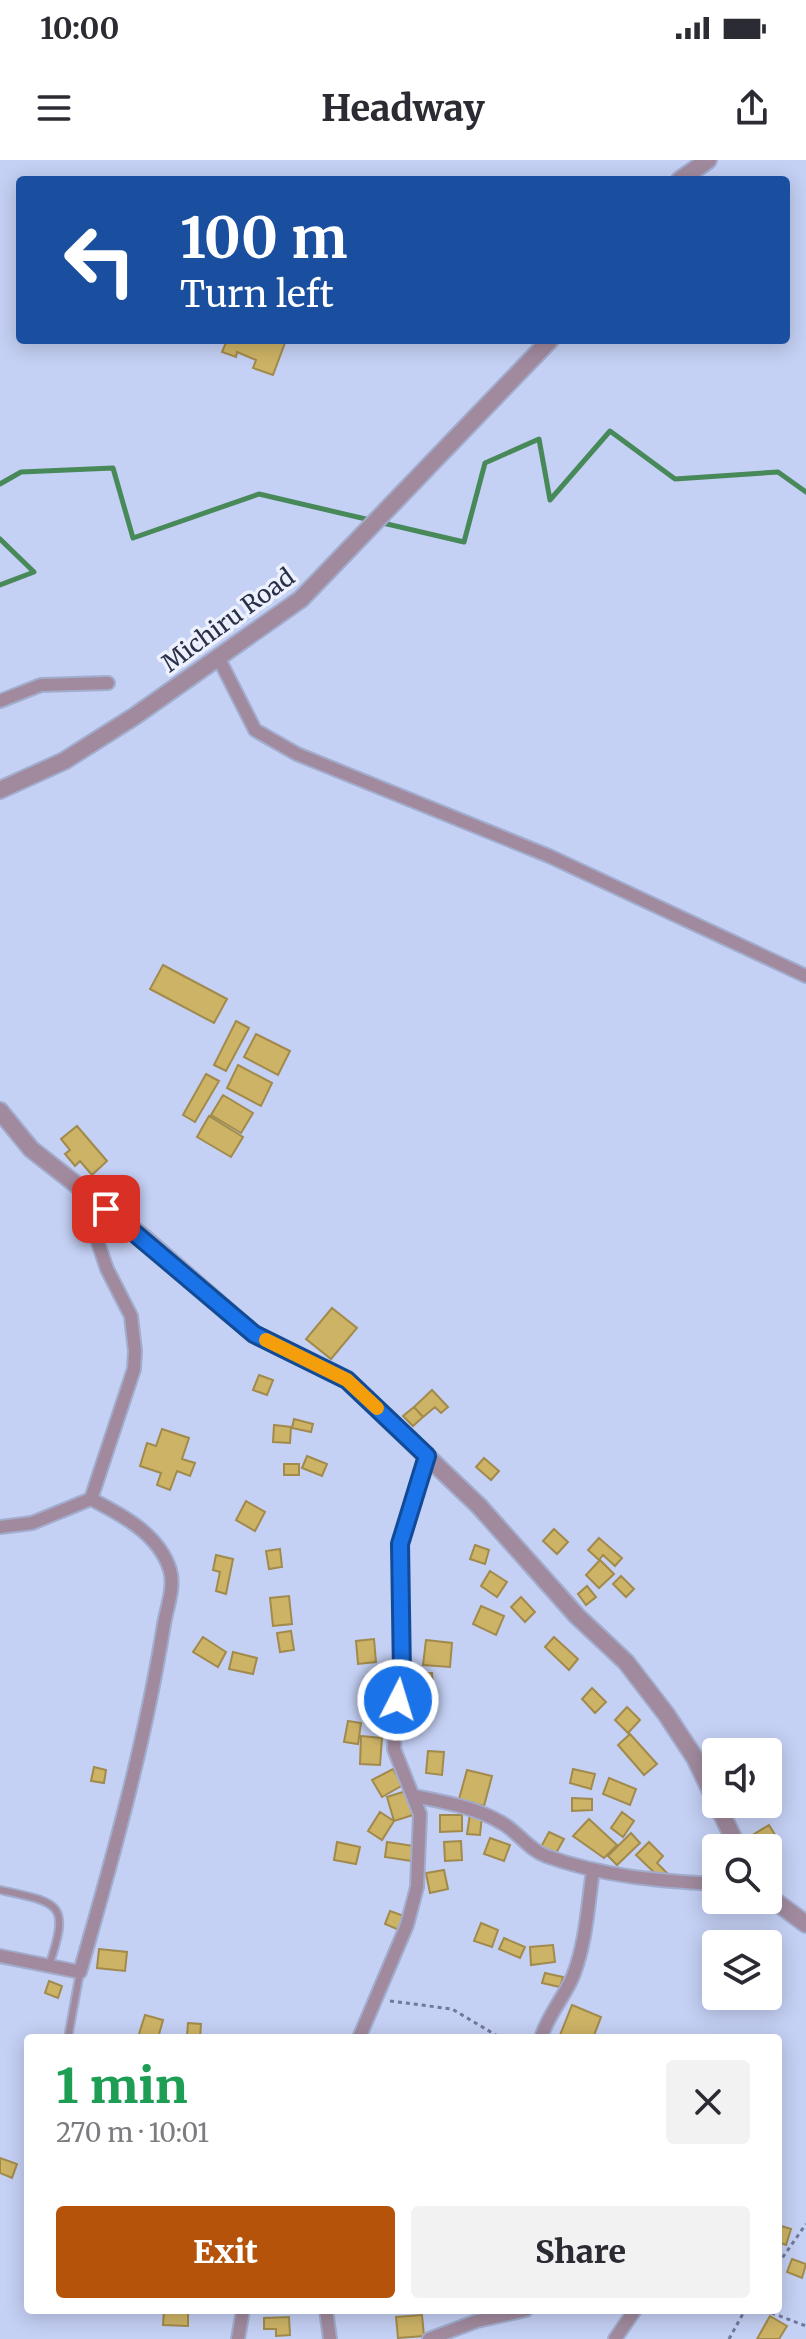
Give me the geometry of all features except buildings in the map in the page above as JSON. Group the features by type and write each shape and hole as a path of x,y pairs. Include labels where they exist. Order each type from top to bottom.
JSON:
{"street":[{"path":"686,176 708,160"},
{"name":"Michiru Road","path":"0,790 64,761 219,659 301,599 546,344"},
{"path":"219,659 248,721 255,730 285,748 549,856 806,976"},
{"path":"0,701 41,685 108,683"},
{"path":"0,1111 31,1149 143,1237 254,1334 347,1380 479,1506 577,1616 626,1662 688,1747 702,1775"},
{"path":"0,1527 32,1523 91,1499 134,1369 131,1316 107,1269 94,1231 87,1195"},
{"path":"361,2034 407,1925 417,1887 421,1829 414,1796 394,1749 402,1676 400,1544 427,1456"},
{"path":"0,1956 80,1972 140,1752 171,1594 171,1572 146,1533 91,1499"},
{"path":"414,1796 486,1814 547,1856 593,1870 628,1879 702,1883"},
{"path":"543,2034 577,1964 593,1870"},
{"path":"782,1906 806,1924"},
{"path":"238,2339 242,2314"},
{"path":"327,2314 330,2339"},
{"path":"615,2339 632,2314"},
{"path":"429,2339 476,2316"}],"lane":[{"path":"0,1890 41,1898 58,1910 62,1926 49,1966"},
{"path":"69,2034 80,1972"}],"path":[{"path":"374,2001 401,2000 452,2009 494,2034"},
{"path":"782,2258 806,2224"},
{"path":"729,2339 743,2314"},
{"path":"774,2314 806,2326"}],"waterway":[{"path":"0,484 21,472 113,468 133,538 259,494 464,542 485,463 539,439 550,500 610,431 675,479 778,472 806,492"},
{"path":"0,539 34,572 0,585"}],"slow traffic":[{"path":"266,1340 347,1380 377,1408"}],"route":[{"path":"106,1209 143,1237 254,1334 347,1380 427,1456 400,1544 402,1676 398,1700"}]}
